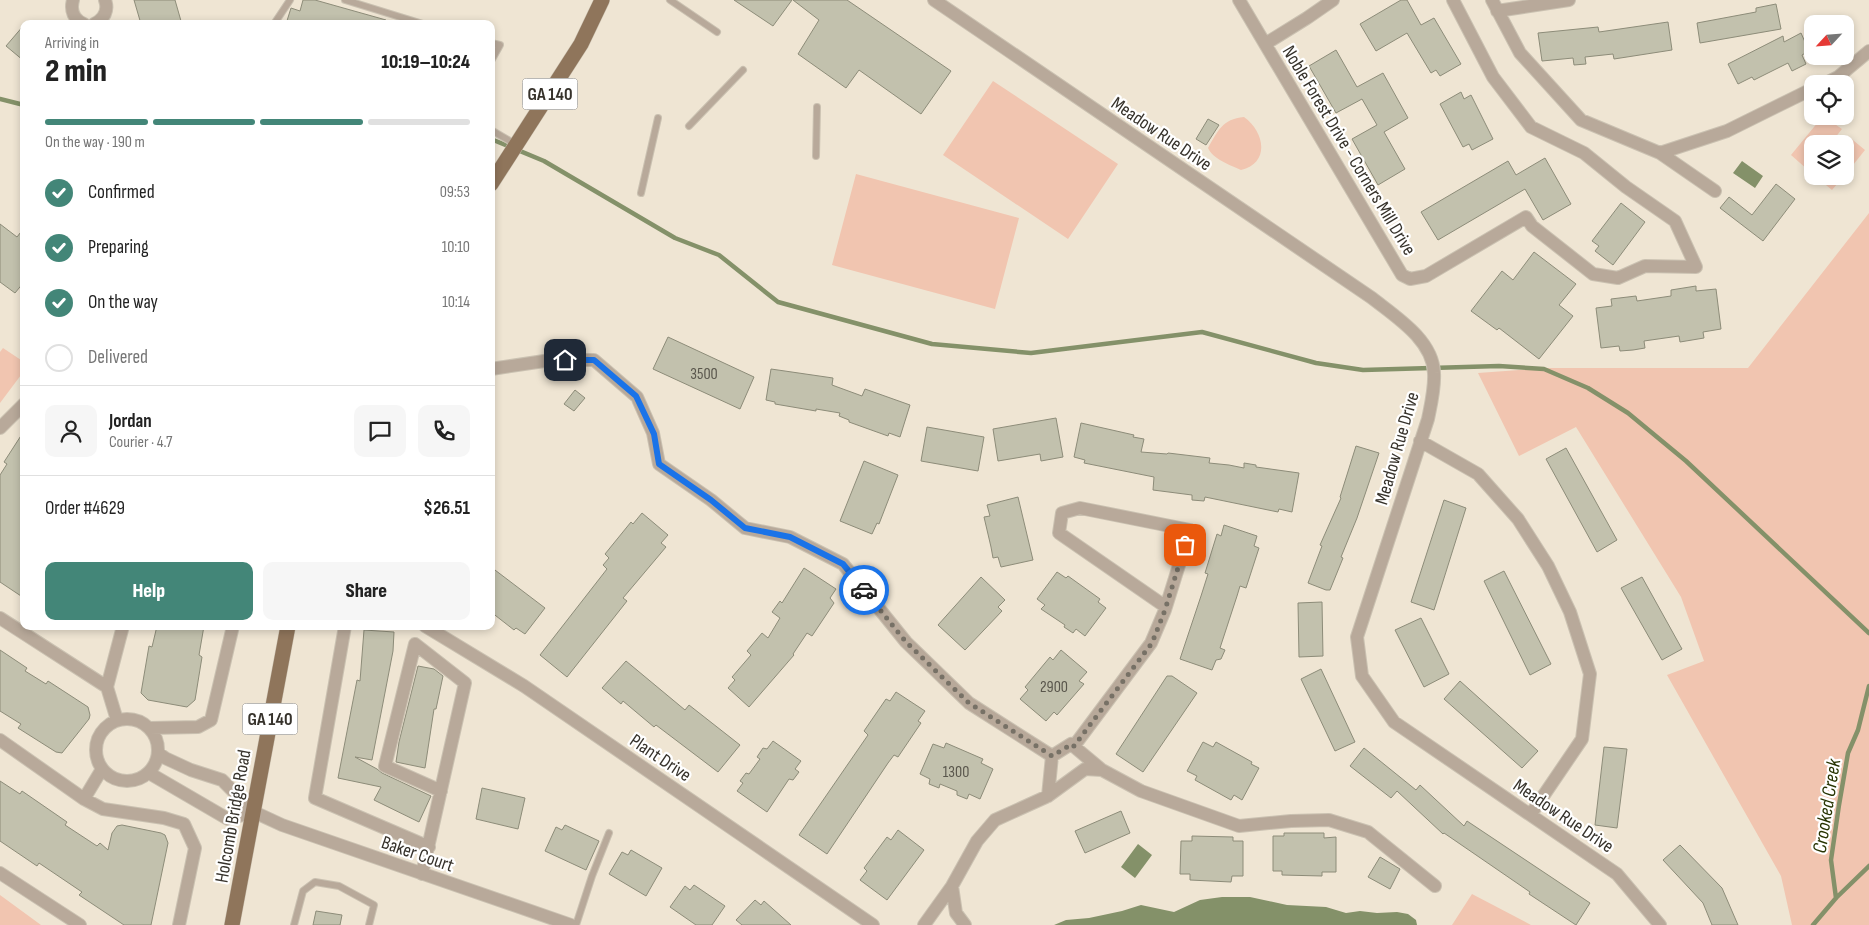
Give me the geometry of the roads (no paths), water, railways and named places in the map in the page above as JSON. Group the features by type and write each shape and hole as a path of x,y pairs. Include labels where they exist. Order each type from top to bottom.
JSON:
{"main road":[{"name":"GA 140","path":"495,178 581,44 602,0"},
{"name":"Holcomb Bridge Road","path":"232,925 287,630"}],"street":[{"path":"73,0 73,14 78,20"},
{"path":"100,20 107,9 105,0"},
{"name":"Meadow Rue Drive","path":"934,0 1372,298 1416,334 1428,355 1434,372 1433,394 1428,419 1357,637 1362,676 1394,722 1618,874 1660,925"},
{"name":"Noble Forest Drive - Corners Mill Drive","path":"1239,0 1402,275 1410,279 1426,276 1526,217 1532,226 1593,274 1618,278 1645,266 1696,267 1675,221 1626,187 1584,153 1531,127 1493,77 1453,0"},
{"path":"1265,44 1333,0"},
{"path":"1569,0 1494,6 1520,53 1581,120 1660,153 1715,191"},
{"path":"1840,75 1869,51"},
{"path":"1660,153 1726,131 1804,93"},
{"path":"495,368 551,360 594,360 636,396 654,434 659,464 711,500 745,528 790,537 843,564 906,642 969,703 1052,756"},
{"path":"0,428 20,408"},
{"path":"1420,441 1478,474 1518,518 1548,566 1570,612 1590,674 1582,739 1531,814"},
{"path":"1074,746 1152,643 1166,607 1190,530 1080,508 1062,513 1059,533 1166,607"},
{"path":"0,618 107,687"},
{"path":"118,720 107,687 123,630"},
{"path":"150,728 155,736 158,753 157,760 149,773 140,779 130,782 119,781 109,776 102,769 97,760 95,750 97,740 108,724 118,720 135,720 150,728 198,727 211,720 232,630"},
{"path":"344,630 315,798 429,846"},
{"name":"Plant Drive","path":"432,630 524,686 872,925"},
{"path":"422,874 429,846 465,683 415,644 385,766 441,791"},
{"path":"0,740 84,799 103,809 164,818 184,824 195,848 179,925"},
{"path":"1052,756 1072,744 1102,770 1141,790 1239,826 1291,821 1329,820 1368,832 1435,886"},
{"path":"149,773 228,819 254,812 222,780 191,770 158,753"},
{"path":"1048,796 1052,756"},
{"path":"84,799 102,769"},
{"path":"924,925 952,886 977,840 995,820 1048,796 1086,769 1102,770"},
{"name":"Baker Court","path":"254,812 282,825 571,925"},
{"path":"0,872 80,925"},
{"path":"952,886 956,913 965,925"}],"lane":[{"path":"277,20 290,0"},
{"path":"345,0 410,20"},
{"path":"670,0 717,32"},
{"path":"495,43 500,44 495,53"},
{"path":"689,126 743,70"},
{"path":"816,156 817,107"},
{"path":"641,193 658,118"},
{"path":"495,132 516,145"},
{"path":"576,925 608,833"},
{"path":"294,925 303,891 315,882 339,886 374,905 369,925"}],"waterway":[{"path":"0,99 20,104"},
{"path":"495,141 544,161 675,238 719,255 778,302 932,344 1031,353 1202,332 1316,363 1363,370 1499,366 1544,369 1588,388 1628,413 1686,461 1869,633"},
{"name":"Crooked Creek","path":"1836,898 1831,860 1839,805 1848,753 1858,730 1869,686"},
{"path":"1813,925 1836,898 1869,866"}]}
